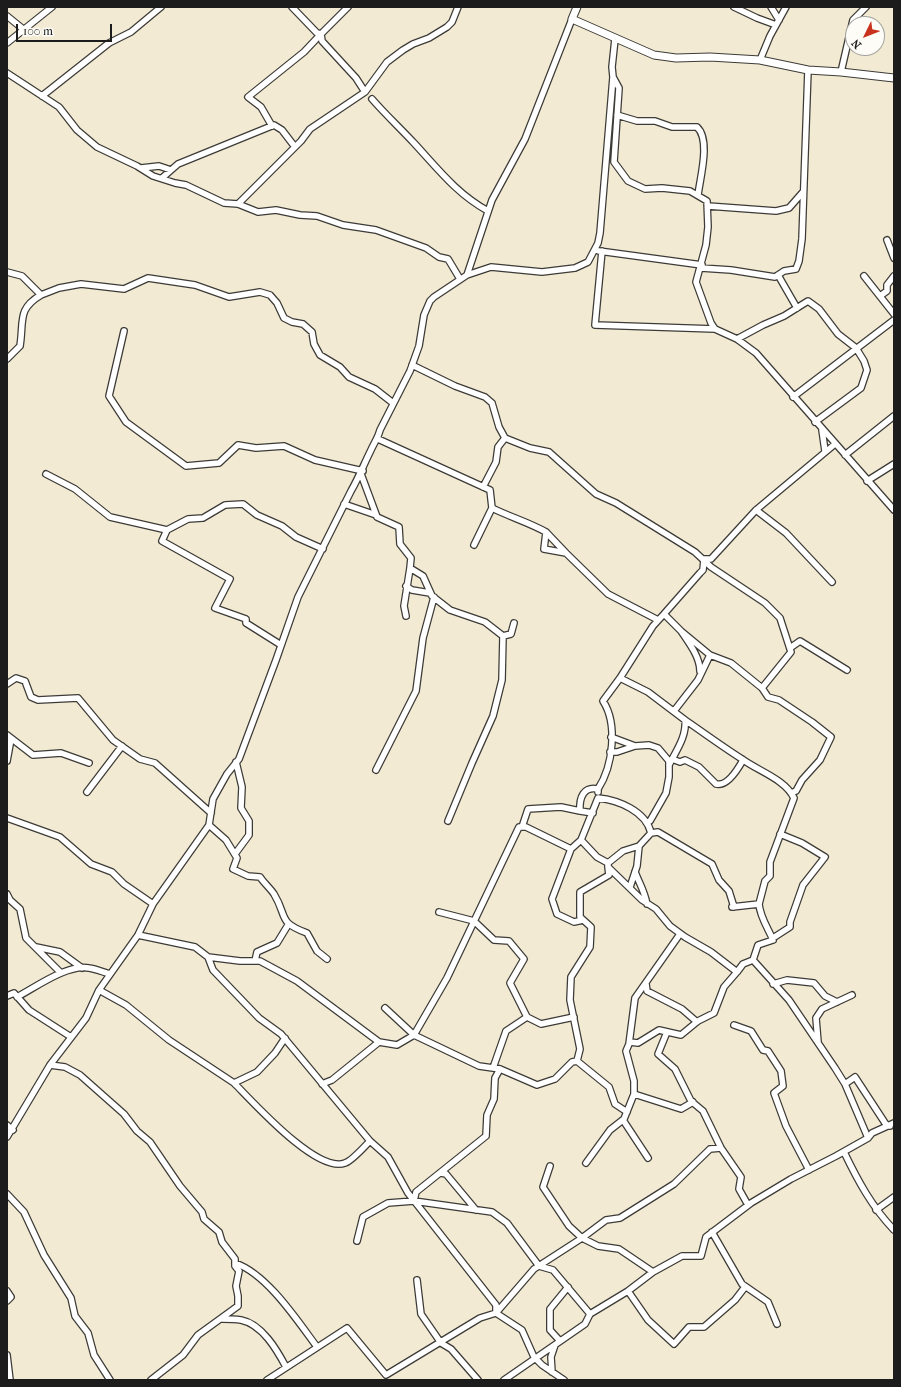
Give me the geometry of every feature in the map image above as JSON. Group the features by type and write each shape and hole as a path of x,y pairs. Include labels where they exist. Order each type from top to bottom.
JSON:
{"street":[{"path":"7,43 52,7"},
{"path":"42,96 109,44 131,32 161,7"},
{"path":"292,7 317,32 321,34"},
{"path":"295,147 282,130 272,126 261,107 248,97 304,52 348,7"},
{"path":"238,204 295,147 310,129 365,92 387,62 413,44 429,38 452,22 458,7"},
{"path":"467,275 492,200 525,139 577,7"},
{"path":"734,7 757,18 778,22"},
{"path":"771,7 778,22"},
{"path":"760,60 770,36 786,7"},
{"path":"841,72 853,20 866,7"},
{"path":"7,16 23,29"},
{"path":"572,19 654,55 676,58 710,57 760,60 808,70 894,78"},
{"path":"321,34 322,41 356,78 365,92"},
{"path":"7,1137 13,1130 50,1065 86,1018 99,990 138,935 153,904 209,825 213,799 227,774 236,762 298,597 344,504 362,473 373,446 378,439 380,430 412,365 430,301 467,275 491,267 542,272 575,268 588,262 595,250 600,233 615,39"},
{"path":"595,250 775,277 784,271 796,269 799,261 808,70"},
{"path":"7,73 59,107 77,130 97,147 141,168 153,176 186,185 224,203 238,204 258,212 276,210 300,215 317,216 343,225 376,230 426,248 440,257 448,259 460,279"},
{"path":"613,77 619,88 614,162 628,181 645,189 662,188 690,191 707,201 708,227 701,266 696,282 711,323 715,329"},
{"path":"372,99 414,143 440,174 473,203 488,211"},
{"path":"617,115 637,121 655,120 672,127 697,127 702,132 704,152 698,195"},
{"path":"162,178 178,164 272,126"},
{"path":"141,168 159,166 171,170"},
{"path":"708,206 776,212 789,208 803,192"},
{"path":"887,240 894,258"},
{"path":"602,251 595,325 715,329 738,339 756,353 822,430 894,510"},
{"path":"7,272 22,276 41,295"},
{"path":"778,275 798,308"},
{"path":"864,276 894,314"},
{"path":"880,296 887,291 887,285 894,276"},
{"path":"7,359 20,346 23,312 29,302 41,295 59,288 80,284 124,289 148,278 195,285 229,297 260,292 270,295 277,303 284,318 292,322 303,324 312,332 314,344 320,355 340,367 349,377 375,389 393,403"},
{"path":"738,339 784,316 808,301 819,309 838,334 856,348 864,361 867,370 861,388 815,422"},
{"path":"793,397 894,320"},
{"path":"124,331 109,396 126,422 186,466 219,463 238,445 256,448 284,446 315,460 362,473"},
{"path":"412,365 492,402 499,427 505,438 530,448 549,452 596,494 616,503 704,559 711,567 765,603 780,618 791,652 762,688"},
{"path":"845,456 894,416"},
{"path":"822,430 825,451"},
{"path":"483,487 496,462 498,447 505,438"},
{"path":"378,439 490,490 492,508 474,545"},
{"path":"704,559 711,559 756,510 835,444"},
{"path":"867,481 894,464"},
{"path":"362,473 376,515"},
{"path":"46,474 75,489 110,517 166,530 188,519 204,518 225,505 242,504 257,515 282,526 296,537 323,549"},
{"path":"344,504 376,515 399,527 400,544 411,558 404,606 406,616"},
{"path":"492,508 508,517 523,521 546,532 608,594 658,620"},
{"path":"756,510 786,533 832,582"},
{"path":"166,530 162,541 230,579 215,608 246,619 246,623 281,645"},
{"path":"546,532 544,549 566,553"},
{"path":"584,920 574,922 557,914 552,899 571,849 581,840 593,813 598,798 598,789 604,781 610,752 611,720 603,701 658,620 703,570 704,559"},
{"path":"410,568 423,576 432,595 450,610 485,622 503,636"},
{"path":"406,586 412,590 432,595"},
{"path":"376,770 416,691 423,638 432,595"},
{"path":"664,614 681,631 710,655 731,663 762,688 768,697 779,700 812,722 831,737 820,760 802,780 796,791 791,793"},
{"path":"503,636 511,634 514,622"},
{"path":"681,631 698,660 700,674"},
{"path":"448,821 493,716 502,680 503,636"},
{"path":"790,648 800,641 847,670"},
{"path":"674,711 698,680 710,655"},
{"path":"7,684 16,678 25,681 31,697 38,700 78,698 113,740 140,759 156,763 211,813"},
{"path":"620,678 648,692 685,720 743,760 774,778 791,793 794,798 770,862 770,876 766,881 759,904 760,914 773,938"},
{"path":"646,822 650,821 666,793 670,765 672,758 682,740 686,725 685,720"},
{"path":"7,761 9,737"},
{"path":"9,737 33,755 62,753 89,763"},
{"path":"611,737 636,746"},
{"path":"610,752 617,752 636,746 649,745 658,748 669,761 670,765"},
{"path":"87,792 122,746"},
{"path":"672,758 680,762 686,760 699,767 716,784 719,785 725,782 743,760"},
{"path":"234,854 249,835 249,821 241,808 242,787 236,762"},
{"path":"580,810 582,795 587,789 598,789"},
{"path":"598,798 635,810 649,826 651,833"},
{"path":"138,935 195,947 208,957 240,961 260,961 297,981 379,1042 396,1045 414,1035 447,978 519,827 522,827 528,809 561,807 593,813"},
{"path":"7,818 60,837 91,864 112,872 124,884 153,904"},
{"path":"209,825 226,840 237,858 234,869 248,876 260,877 274,894 288,925 307,933 317,951 327,958"},
{"path":"522,827 526,827 571,849"},
{"path":"608,865 623,851 639,846 651,833 658,832 712,864 719,880 729,891 733,907 759,904"},
{"path":"630,1042 638,1043 659,1030 682,1035 697,1022 714,1013 724,987 743,964 753,960 758,945 774,940 773,938 790,927 790,922 803,885 826,857 802,843 780,834"},
{"path":"581,840 647,904 656,910 670,926 680,934 711,952 737,972"},
{"path":"630,887 635,872 639,846"},
{"path":"577,1061 580,1048 570,1000 571,977 590,946 590,927 580,917 580,892 609,875 608,865"},
{"path":"635,872 639,882 644,888 647,904"},
{"path":"7,894 10,900 20,909 26,938 60,972"},
{"path":"439,912 474,921 494,940 509,941 524,959 510,983 527,1017 541,1024 574,1017"},
{"path":"255,961 257,952 277,943 288,925"},
{"path":"586,1164 610,1130 623,1120 627,1112 634,1094 634,1081 626,1052 630,1042 635,998 680,934"},
{"path":"35,947 60,952 82,968"},
{"path":"208,957 213,970 259,1018 285,1038 370,1141 388,1157 414,1201 496,1305 496,1313"},
{"path":"753,960 789,1000 818,1042 845,1084 850,1099 868,1138"},
{"path":"17,997 60,972 87,967 110,974"},
{"path":"774,984 787,980 814,983 825,996 837,1002"},
{"path":"646,984 647,991 682,1009 697,1022"},
{"path":"99,990 126,1004 169,1040 234,1084 287,1136 311,1154 334,1164 346,1163 370,1141"},
{"path":"7,996 14,993 29,1010 71,1037"},
{"path":"818,1042 816,1018 822,1010 852,995"},
{"path":"385,1008 414,1035 479,1066 496,1068 537,1085 555,1080 572,1062 577,1061"},
{"path":"414,1201 416,1192 486,1136 487,1115 494,1099 496,1068 506,1031 527,1017"},
{"path":"734,1025 751,1031 763,1050 768,1051 781,1072 783,1086 774,1093 786,1126 808,1170"},
{"path":"667,1032 658,1054 675,1069 693,1102 703,1111 721,1148 741,1177 739,1189 748,1205"},
{"path":"234,1084 257,1072 285,1038"},
{"path":"322,1084 332,1080 379,1042"},
{"path":"577,1061 609,1087 615,1104 627,1112"},
{"path":"50,1065 65,1067 80,1075 124,1114 137,1130 150,1142 180,1186 202,1212 204,1219 219,1232 222,1242 235,1259 235,1263 240,1271 236,1286 238,1306 198,1335 183,1355 151,1380"},
{"path":"845,1084 856,1077 887,1126"},
{"path":"634,1094 681,1109 693,1102"},
{"path":"623,1120 648,1158"},
{"path":"504,1380 585,1324 590,1314 628,1291 653,1272 682,1256 701,1256 706,1236 748,1205 808,1170 844,1152 868,1138 872,1133 894,1123"},
{"path":"7,1125 13,1130"},
{"path":"887,1126 894,1126"},
{"path":"267,1380 347,1328 386,1375 480,1318 496,1313 534,1269 582,1238 606,1220 620,1218 674,1184 710,1149 721,1148"},
{"path":"844,1152 861,1186 876,1210 894,1230"},
{"path":"550,1166 543,1187 569,1226 582,1238 598,1246 619,1249 653,1272"},
{"path":"441,1173 446,1174 476,1210"},
{"path":"7,1194 24,1212 44,1254 71,1298 75,1316 88,1333 94,1354 110,1380"},
{"path":"876,1210 894,1197"},
{"path":"357,1241 363,1217 388,1203 414,1201 492,1212 507,1223 539,1266 553,1270 590,1314"},
{"path":"712,1232 742,1284 768,1302 777,1324"},
{"path":"235,1263 247,1267 286,1304 318,1347"},
{"path":"417,1280 421,1314 441,1343 451,1349 478,1380"},
{"path":"557,1343 550,1330 550,1309 568,1287"},
{"path":"628,1291 648,1320 674,1344 689,1327 704,1327 734,1300 745,1287"},
{"path":"7,1291 11,1297 7,1301"},
{"path":"496,1313 522,1330 536,1358 564,1380"},
{"path":"222,1319 242,1320 257,1328 278,1352 286,1367"},
{"path":"552,1372 551,1357 557,1343"},
{"path":"7,1356 10,1380"}]}
